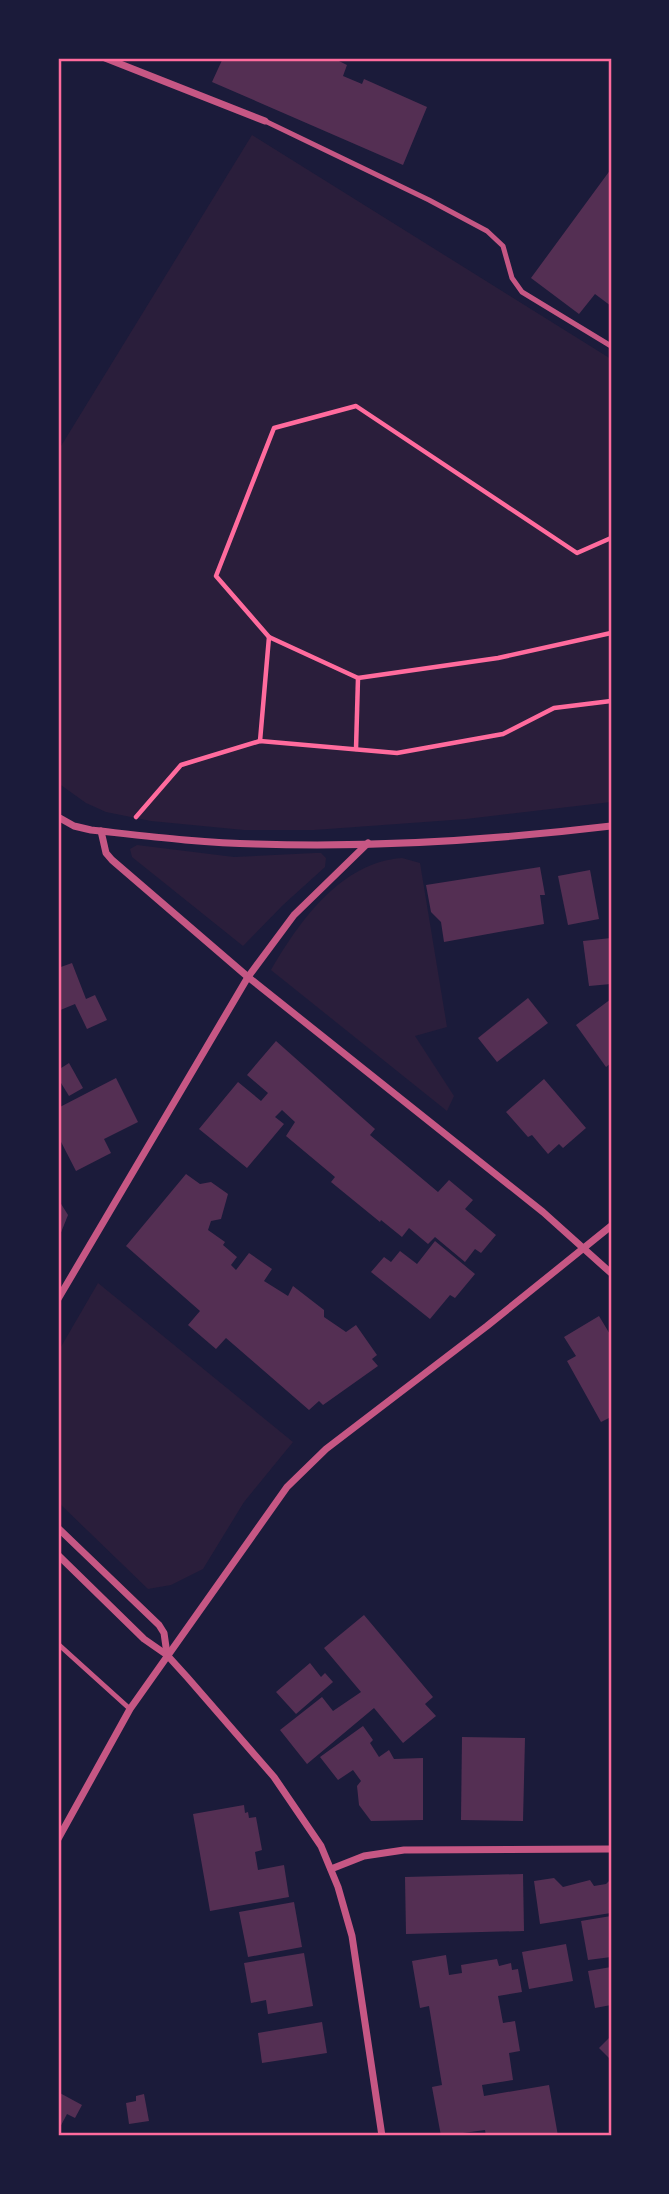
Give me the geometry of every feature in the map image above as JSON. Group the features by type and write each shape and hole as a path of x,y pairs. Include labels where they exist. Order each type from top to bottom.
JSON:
{"street":[{"path":"105,58 265,121"},
{"path":"58,817 74,826 101,831 256,844 368,843 489,837 611,826"},
{"path":"101,831 106,853 112,860 248,977 487,1167 584,1247 611,1273"},
{"path":"58,1299 248,977 294,915 368,843"},
{"path":"58,1839 130,1709 288,1487 326,1449 487,1326 611,1226"},
{"path":"58,1528 159,1625 164,1633 167,1655"},
{"path":"58,1555 144,1639 167,1655 274,1777 315,1837 331,1869 352,1936 382,2136"},
{"path":"331,1869 364,1856 404,1850 611,1849"}],"lane":[{"path":"265,121 487,231 503,246 512,278 522,292 611,346"},
{"path":"58,1644 130,1709"}],"path":[{"path":"611,538 578,553 356,406 274,428 216,576 269,637 358,678 498,658 611,632"},
{"path":"260,741 269,637"},
{"path":"356,749 358,678"},
{"path":"129,834 135,818 181,765 260,741 397,753 503,734 554,708 611,701"}],"shaded area":[{"path":"252,135 611,359 611,802 466,819 314,830 244,830 151,821 106,812 86,803 58,783 58,451"},
{"path":"137,845 234,857 321,853 326,858 325,867 243,946 132,857 130,849"},
{"path":"402,858 420,863 447,1027 415,1036 454,1096 447,1111 271,970 309,915 341,883 360,870 380,862"},
{"path":"98,1283 293,1442 244,1502 203,1569 171,1585 148,1589 58,1502 58,1352"}],"building":[{"path":"223,58 338,58 337,60 347,65 343,76 362,84 364,79 427,107 403,165 212,82"},
{"path":"611,169 611,306 595,294 579,314 531,278"},
{"path":"540,867 545,895 540,895 544,924 444,942 441,922 431,912 426,885"},
{"path":"590,870 599,919 568,925 558,876"},
{"path":"611,938 611,984 589,986 583,941"},
{"path":"72,963 86,999 95,995 107,1020 87,1029 75,1004 58,1011 58,968"},
{"path":"528,998 548,1023 497,1062 478,1038"},
{"path":"611,999 611,1063 606,1067 576,1025"},
{"path":"276,1041 375,1129 370,1135 438,1192 449,1180 473,1200 465,1209 496,1235 481,1253 475,1249 465,1262 435,1237 428,1244 409,1228 402,1237 381,1220 380,1222 331,1182 335,1177 286,1136 295,1122 282,1110 275,1117 284,1124 247,1168 199,1129 238,1082 261,1101 268,1093 247,1075"},
{"path":"69,1063 83,1088 69,1096 58,1078 58,1070"},
{"path":"116,1078 138,1122 104,1139 111,1153 76,1171 58,1136 58,1108"},
{"path":"544,1079 586,1128 563,1148 559,1144 548,1154 532,1135 528,1137 506,1112"},
{"path":"186,1174 200,1184 211,1182 228,1194 221,1219 211,1221 208,1230 225,1242 223,1245 237,1257 231,1265 236,1270 249,1253 272,1269 264,1281 288,1296 293,1286 324,1310 324,1317 346,1332 356,1325 377,1355 372,1359 378,1366 323,1405 319,1401 309,1410 226,1338 216,1349 188,1325 200,1311 126,1246"},
{"path":"58,1199 68,1215 58,1240"},
{"path":"435,1241 475,1274 455,1298 450,1295 430,1319 371,1272 384,1257 391,1262 400,1251 417,1264"},
{"path":"599,1316 611,1336 611,1417 601,1422 567,1361 576,1356 564,1337"},
{"path":"364,1615 433,1697 425,1704 436,1716 403,1743 374,1708 307,1764 280,1730 322,1697 333,1711 361,1692 324,1648"},
{"path":"310,1663 321,1677 325,1673 333,1682 296,1714 276,1692"},
{"path":"363,1726 373,1740 370,1743 379,1757 389,1750 394,1759 423,1758 423,1820 371,1821 359,1805 357,1786 361,1781 353,1770 338,1780 320,1757"},
{"path":"462,1737 525,1738 523,1821 461,1820"},
{"path":"244,1805 249,1818 256,1817 262,1850 255,1852 258,1870 284,1865 289,1897 210,1911 193,1814"},
{"path":"523,1874 524,1931 406,1934 405,1877"},
{"path":"554,1878 563,1887 590,1880 594,1886 606,1884 611,1879 611,1913 540,1924 534,1881"},
{"path":"294,1902 302,1947 248,1957 239,1912"},
{"path":"611,1916 611,1957 588,1960 581,1921"},
{"path":"566,1944 573,1981 529,1989 522,1952"},
{"path":"304,1953 313,2006 268,2014 266,2000 251,2003 244,1963"},
{"path":"446,1955 449,1975 462,1973 461,1965 497,1959 499,1966 511,1963 512,1970 518,1969 522,1992 498,1996 503,2023 515,2021 520,2051 509,2053 513,2080 482,2085 484,2096 549,2085 558,2136 486,2136 485,2130 441,2136 432,2087 442,2085 429,2006 420,2008 412,1961"},
{"path":"611,1967 611,2005 595,2008 588,1971"},
{"path":"322,2022 327,2053 262,2063 258,2033"},
{"path":"611,2036 611,2060 599,2048"},
{"path":"58,2092 82,2105 75,2118 67,2114 58,2131"},
{"path":"144,2094 149,2121 129,2124 126,2103 136,2101 136,2096"}]}
